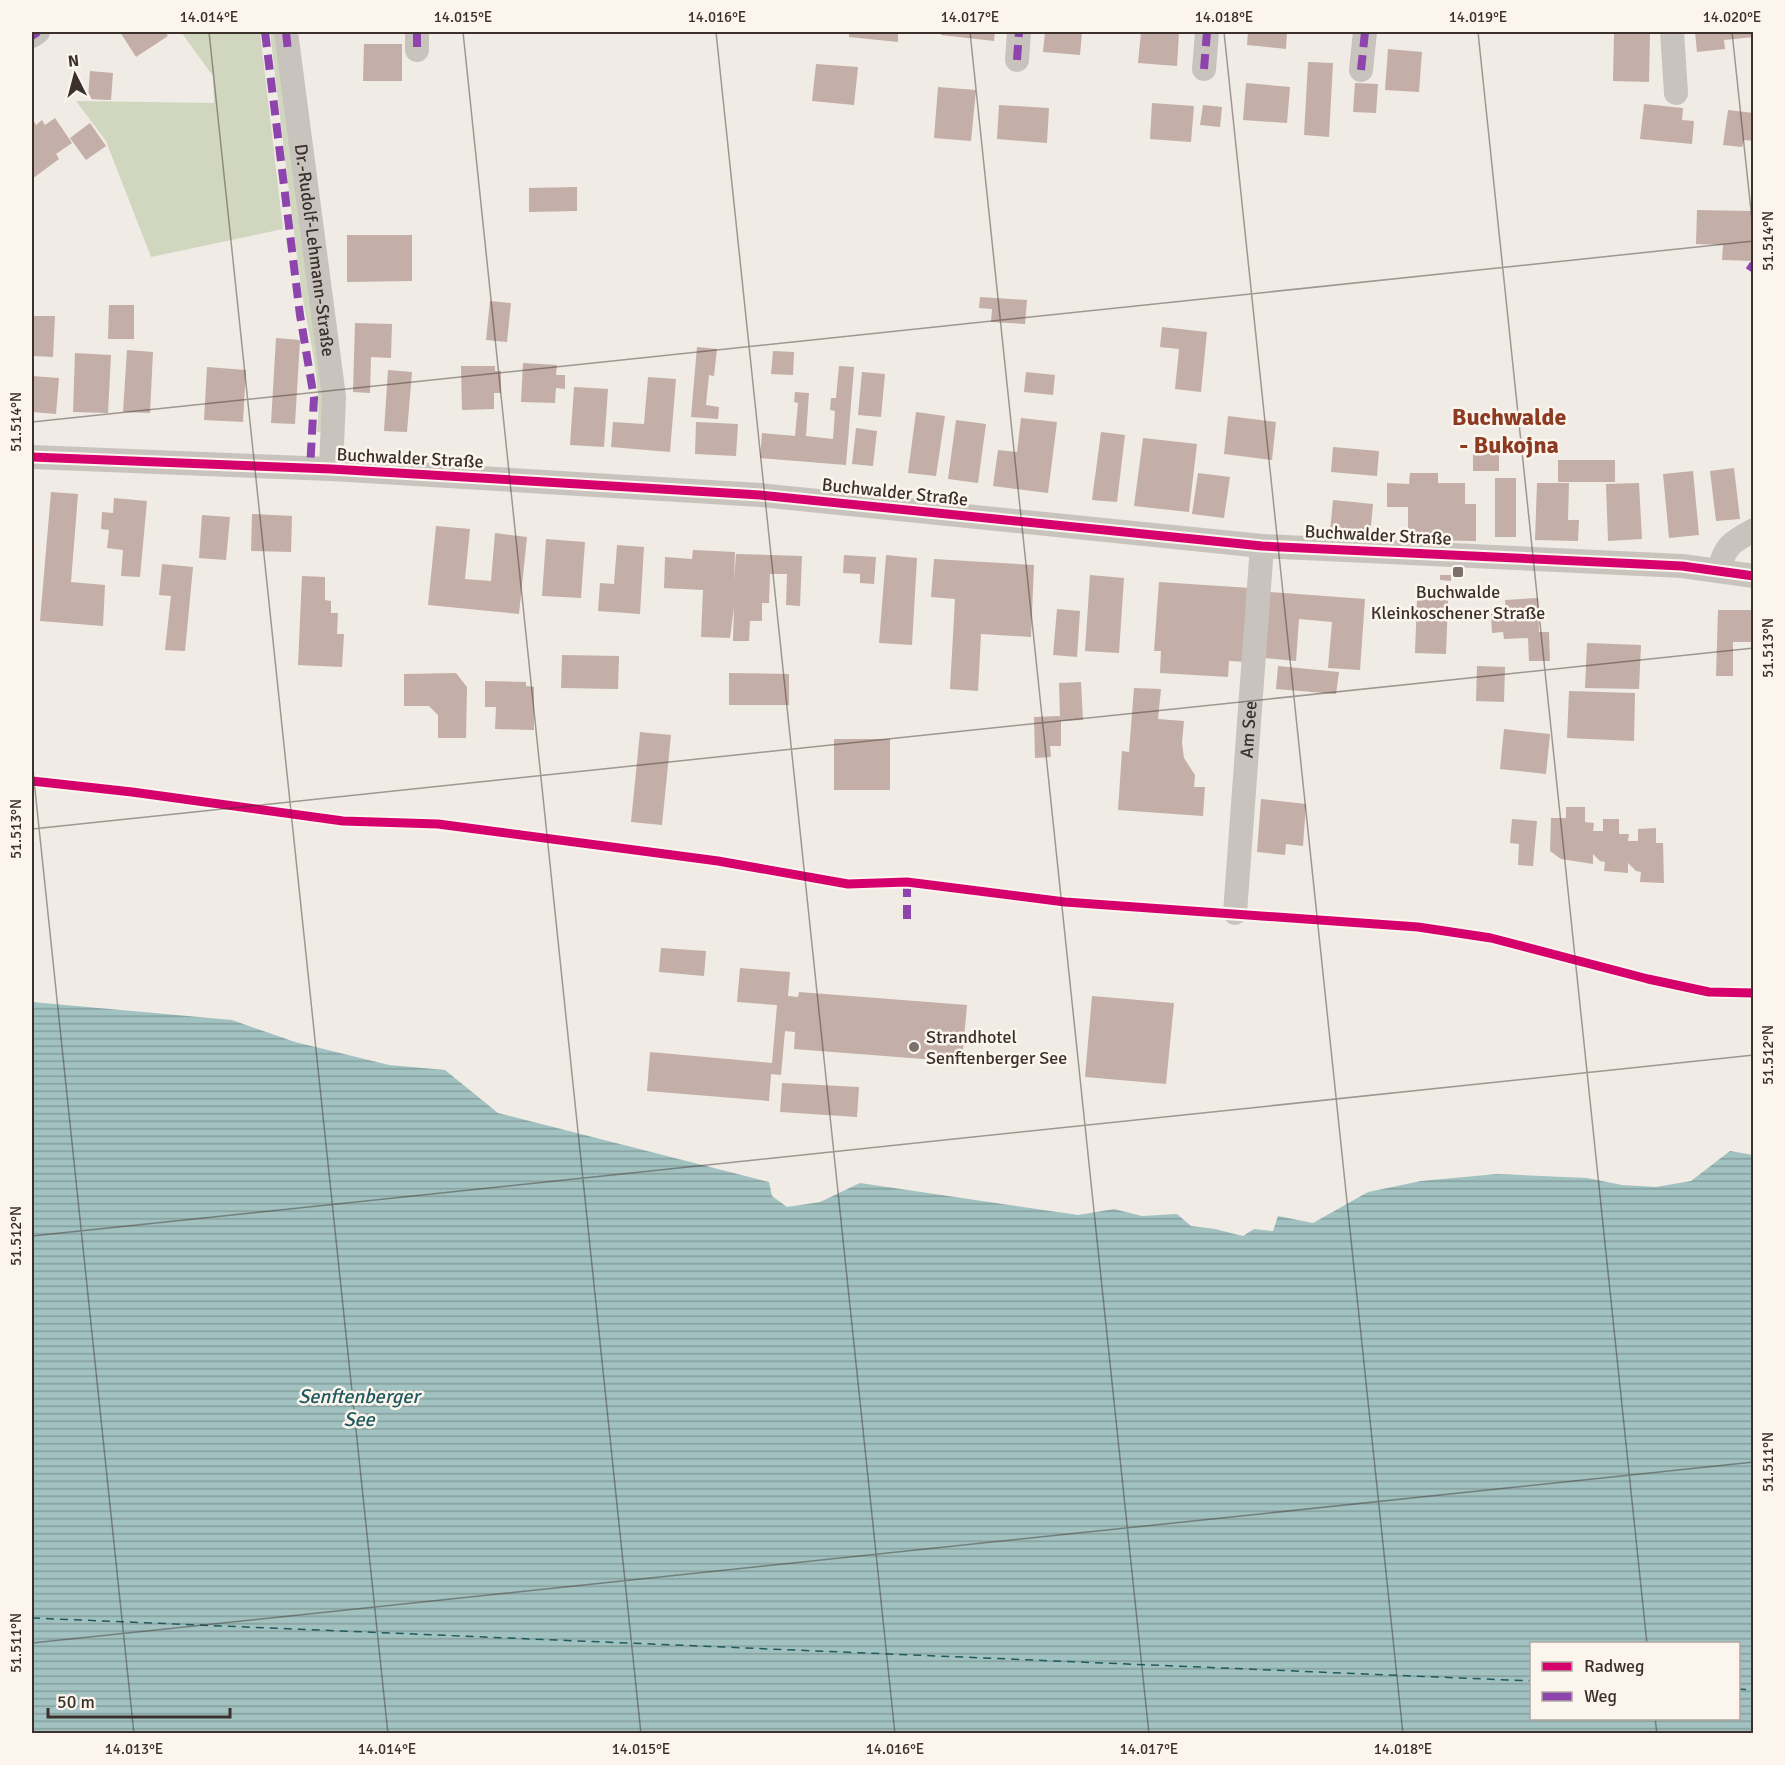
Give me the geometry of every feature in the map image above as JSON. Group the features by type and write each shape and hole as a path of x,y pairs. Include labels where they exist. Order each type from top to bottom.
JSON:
{"street":[{"path":"32,36 38,32"},
{"name":"Dr.-Rudolf-Lehmann-Straße","path":"286,32 334,397 331,469"},
{"path":"1017,60 1019,32"},
{"path":"1204,69 1207,32"},
{"path":"1361,70 1365,32"},
{"path":"1672,32 1676,93"},
{"name":"Buchwalder Straße","path":"32,457 331,469 760,495 1262,546 1670,565 1754,576"},
{"path":"1719,570 1723,553 1728,546 1754,530"},
{"name":"Am See","path":"1235,913 1262,546"}],"green space":[{"path":"181,32 260,32 283,229 151,257 106,141 76,101 214,103 213,76"},
{"path":"270,32 277,32 322,357 325,432 317,432 318,395 314,359 301,287"}],"water":[{"name":"Senftenberger See","path":"32,1002 232,1020 295,1042 389,1065 445,1070 498,1113 769,1182 772,1196 787,1207 820,1202 860,1183 1078,1215 1114,1209 1142,1216 1177,1214 1191,1226 1243,1236 1254,1229 1273,1231 1278,1216 1313,1223 1368,1192 1421,1181 1497,1174 1587,1178 1622,1185 1656,1187 1691,1181 1730,1151 1753,1155 1753,1733 32,1733"}],"building":[{"path":"120,32 165,32 168,36 136,57"},
{"path":"849,32 898,32 898,42 849,37"},
{"path":"941,32 995,32 994,41 941,35"},
{"path":"1045,32 1082,32 1080,55 1043,52"},
{"path":"1141,32 1179,32 1177,66 1138,63"},
{"path":"1248,32 1287,32 1286,49 1247,45"},
{"path":"1614,32 1650,32 1649,82 1613,81"},
{"path":"1695,32 1754,32 1754,37 1724,40 1725,49 1697,52"},
{"path":"364,44 402,44 402,81 363,81"},
{"path":"1388,49 1422,52 1419,92 1385,90"},
{"path":"1308,62 1333,63 1329,137 1304,135"},
{"path":"816,64 858,67 854,105 812,101"},
{"path":"90,71 113,73 111,100 88,99"},
{"path":"1246,83 1290,87 1287,123 1243,120"},
{"path":"1355,83 1378,84 1376,113 1353,112"},
{"path":"938,87 976,90 971,141 934,138"},
{"path":"1152,103 1194,106 1191,142 1150,139"},
{"path":"1644,104 1683,108 1682,120 1694,121 1692,144 1640,139"},
{"path":"999,105 1049,108 1047,143 997,139"},
{"path":"1203,105 1222,107 1220,127 1200,125"},
{"path":"1728,110 1754,113 1754,141 1744,140 1742,147 1723,145"},
{"path":"32,118 36,125 42,120 45,125 55,118 72,143 56,154 59,159 32,179"},
{"path":"90,123 106,146 86,160 70,138"},
{"path":"577,187 577,211 529,212 529,188"},
{"path":"1697,210 1751,211 1751,215 1754,215 1754,261 1722,260 1723,245 1696,244"},
{"path":"347,235 412,235 412,281 347,282"},
{"path":"980,297 1027,300 1025,324 991,322 992,309 979,308"},
{"path":"490,301 511,303 507,342 486,340"},
{"path":"109,305 134,305 134,339 108,339"},
{"path":"32,316 55,316 53,357 32,356"},
{"path":"355,323 392,324 391,358 371,357 370,393 353,392"},
{"path":"1162,327 1207,332 1201,392 1175,389 1179,349 1160,347"},
{"path":"276,338 300,340 295,424 271,423"},
{"path":"697,347 717,349 714,376 709,375 706,405 719,407 718,419 691,417"},
{"path":"127,350 153,352 150,413 123,412"},
{"path":"773,351 794,352 793,375 771,374"},
{"path":"75,353 111,355 108,413 73,412"},
{"path":"523,363 557,365 556,375 565,375 565,389 556,388 555,403 521,402"},
{"path":"461,366 495,366 495,371 501,371 501,393 494,393 494,409 462,410"},
{"path":"839,366 854,367 846,465 760,458 762,433 795,436 798,403 794,402 795,392 809,393 806,436 833,439 835,411 830,410 831,398 836,398"},
{"path":"207,367 246,370 243,422 204,420"},
{"path":"388,370 412,372 407,432 384,431"},
{"path":"862,372 885,374 881,417 858,415"},
{"path":"1026,372 1055,375 1053,395 1024,392"},
{"path":"32,376 59,378 56,414 32,412"},
{"path":"648,377 676,379 670,452 611,447 613,422 644,424"},
{"path":"574,387 608,389 604,447 570,445"},
{"path":"916,412 945,416 936,476 908,473"},
{"path":"1228,416 1276,422 1272,460 1224,454"},
{"path":"1021,418 1057,422 1048,493 993,486 998,450 1017,452"},
{"path":"956,420 986,424 978,483 948,479"},
{"path":"696,422 738,424 736,456 695,454"},
{"path":"856,428 877,431 873,466 852,464"},
{"path":"1101,432 1125,435 1117,502 1092,500"},
{"path":"1143,438 1197,444 1189,512 1134,506"},
{"path":"1333,447 1379,451 1377,476 1331,472"},
{"path":"1473,452 1499,452 1499,471 1473,471"},
{"path":"437,457 447,458 447,464 437,464"},
{"path":"1558,460 1615,460 1615,482 1558,482"},
{"path":"1734,468 1740,519 1716,521 1710,471"},
{"path":"1693,471 1699,535 1669,538 1663,474"},
{"path":"1198,473 1230,477 1224,518 1192,514"},
{"path":"1410,473 1438,473 1438,483 1465,483 1465,504 1476,504 1476,541 1408,540 1408,507 1387,507 1387,483 1409,484"},
{"path":"1495,478 1516,478 1516,537 1495,537"},
{"path":"1537,483 1569,483 1568,520 1579,520 1578,541 1535,540"},
{"path":"1639,483 1642,539 1608,541 1606,484"},
{"path":"51,492 78,494 71,582 105,585 103,626 40,621"},
{"path":"114,498 147,501 140,577 121,576 123,550 107,548 109,530 101,529 102,512 113,513"},
{"path":"1333,500 1373,504 1370,537 1330,533"},
{"path":"252,514 292,516 291,552 251,551"},
{"path":"202,515 230,517 226,560 199,558"},
{"path":"436,526 470,529 465,579 491,581 495,533 527,537 519,614 428,605"},
{"path":"546,539 585,542 581,598 542,596"},
{"path":"617,545 644,547 640,614 598,611 600,583 614,584"},
{"path":"693,550 735,552 734,582 736,554 802,556 800,606 786,605 787,574 770,574 769,603 762,603 762,621 750,621 749,641 733,641 734,607 730,638 701,637 703,590 664,588 665,557 692,559"},
{"path":"844,555 876,557 874,584 860,583 860,574 843,573"},
{"path":"886,555 917,558 912,645 879,643"},
{"path":"934,559 1034,565 1031,637 981,634 978,691 950,689 955,599 931,597"},
{"path":"162,564 193,567 185,651 165,650 171,596 159,595"},
{"path":"1090,575 1124,578 1119,653 1085,651"},
{"path":"1440,575 1451,575 1451,581 1440,580"},
{"path":"302,576 325,577 325,600 331,601 331,613 338,613 337,634 344,634 342,667 298,665"},
{"path":"1159,582 1251,588 1246,662 1229,661 1228,677 1160,673 1161,651 1154,651"},
{"path":"1270,592 1365,599 1360,670 1328,668 1332,622 1299,619 1296,661 1265,658"},
{"path":"1538,598 1539,632 1549,632 1550,661 1529,661 1528,638 1504,639 1503,632 1492,633 1491,614 1506,614 1505,600"},
{"path":"1417,599 1448,600 1446,654 1415,653"},
{"path":"1057,609 1080,611 1077,657 1053,655"},
{"path":"1718,610 1752,610 1751,642 1733,642 1733,676 1716,676"},
{"path":"1587,643 1641,645 1639,689 1585,688"},
{"path":"562,655 619,656 618,689 561,688"},
{"path":"1278,666 1339,672 1336,694 1276,689"},
{"path":"1477,666 1505,667 1504,702 1476,701"},
{"path":"456,673 467,687 466,738 438,738 438,715 429,706 404,706 404,674"},
{"path":"729,673 789,674 789,705 729,705"},
{"path":"485,681 526,682 526,686 534,687 534,730 495,729 496,707 485,707"},
{"path":"1081,682 1083,720 1061,721 1061,746 1050,746 1051,757 1035,758 1034,717 1060,716 1059,683"},
{"path":"1134,688 1161,689 1158,719 1184,721 1182,743 1184,758 1195,775 1194,787 1205,787 1203,816 1118,810 1122,751 1129,752"},
{"path":"1569,691 1635,693 1634,741 1567,738"},
{"path":"1504,729 1550,734 1546,774 1500,769"},
{"path":"640,732 671,735 662,825 631,822"},
{"path":"834,739 890,739 890,790 834,790"},
{"path":"1261,799 1306,804 1303,846 1286,844 1285,855 1257,852"},
{"path":"1566,807 1585,807 1585,822 1594,823 1593,831 1603,831 1603,819 1619,819 1619,834 1629,834 1628,841 1638,841 1638,829 1656,828 1656,843 1663,843 1664,883 1640,882 1641,872 1636,871 1628,863 1628,873 1604,871 1605,862 1600,861 1593,854 1593,864 1561,859 1550,851 1551,818 1566,818"},
{"path":"1512,819 1537,821 1533,866 1518,865 1519,844 1510,843"},
{"path":"661,948 706,951 704,976 659,972"},
{"path":"740,968 790,972 788,996 798,997 799,992 967,1005 962,1062 794,1049 795,1032 785,1031 781,1075 771,1074 769,1101 647,1091 650,1052 772,1063 777,1005 737,1002"},
{"path":"1092,996 1174,1003 1166,1084 1085,1077"},
{"path":"782,1083 859,1087 857,1117 780,1112"}],"ferry route":[{"path":"32,1618 1530,1681"},
{"path":"1740,1689 1754,1690"}],"marked path":[{"path":"32,36 38,32"},
{"path":"265,32 300,315 314,398 310,469"},
{"path":"286,32 288,51"},
{"path":"417,32 417,50"},
{"path":"1017,60 1019,32"},
{"path":"1204,69 1207,32"},
{"path":"1361,70 1365,32"},
{"path":"1748,265 1754,269"},
{"path":"907,882 907,919"}],"cycle path":[{"path":"32,457 331,469 760,495 1262,546 1682,566 1754,576"},
{"path":"32,781 132,792 343,821 438,824 718,861 848,884 907,882 1065,902 1418,927 1491,938 1648,979 1709,992 1754,993"}],"place":[{"name":"Buchwalde Kleinkoschener Straße","path":"1458,572"},
{"name":"Strandhotel Senftenberger See","path":"914,1047"}],"district":[{"name":"Buchwalde - Bukojna","path":"1509,431"}]}
